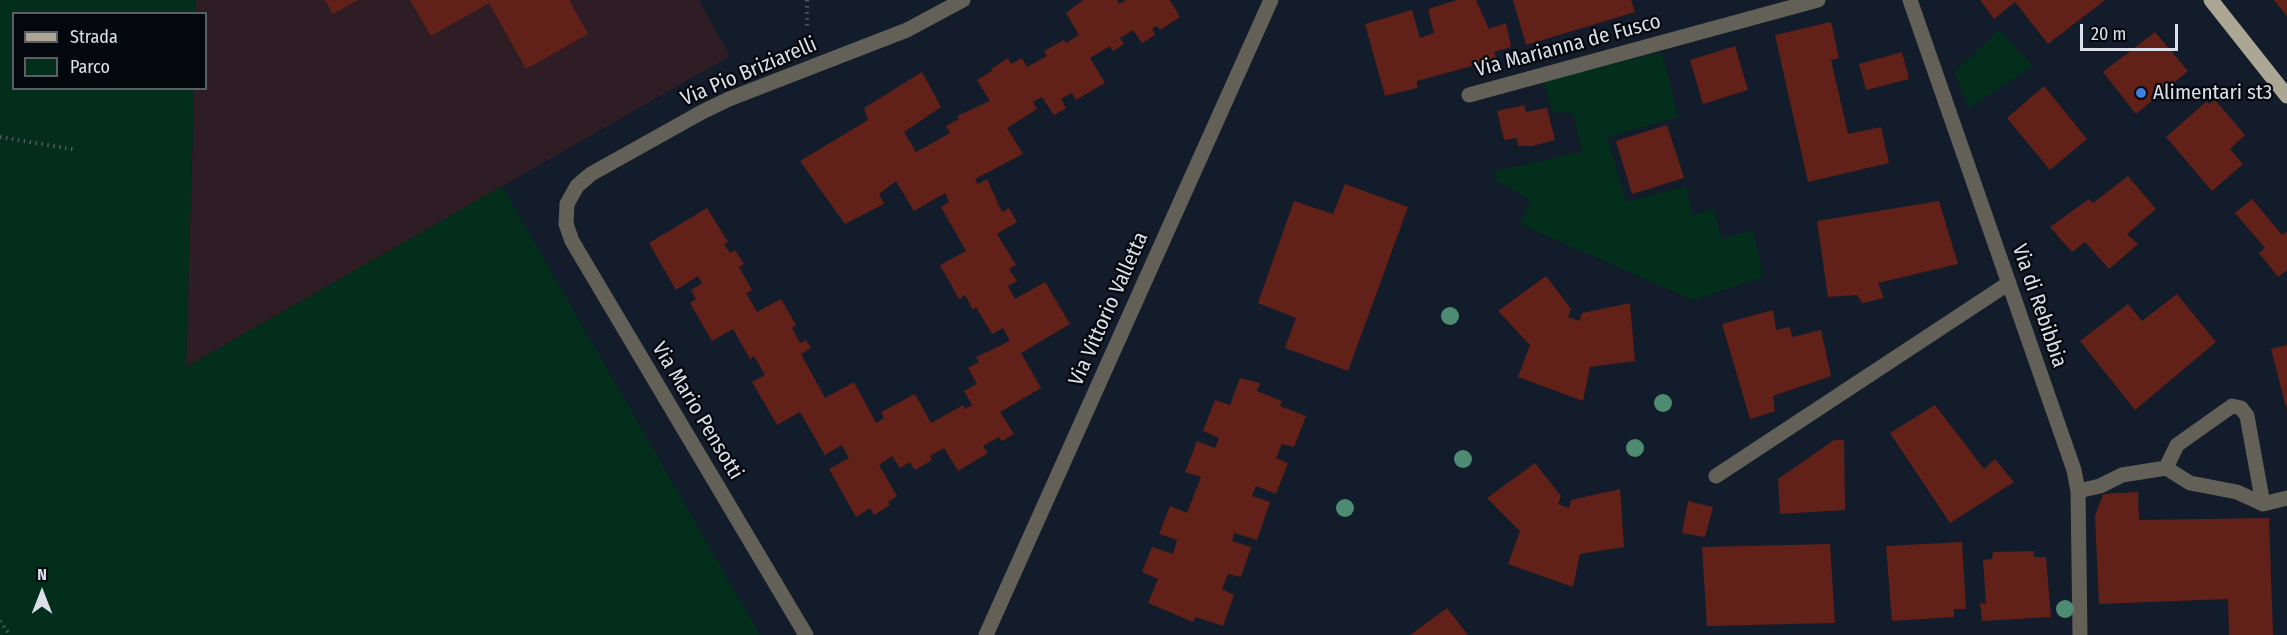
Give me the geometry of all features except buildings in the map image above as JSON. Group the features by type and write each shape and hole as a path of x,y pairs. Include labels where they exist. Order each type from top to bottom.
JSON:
{"main road":[{"path":"2211,0 2287,96"}],"street":[{"name":"Via Pio Briziarelli","path":"567,204 577,186 591,174 702,112 729,99 900,33 963,0"},
{"name":"Via Vittorio Valletta","path":"986,635 1271,0"},
{"name":"Via Marianna de Fusco","path":"1469,95 1818,0"},
{"name":"Via di Rebibbia","path":"1910,0 2074,470 2078,491 2080,635"},
{"name":"Via Mario Pensotti","path":"567,204 566,224 572,241 806,635"},
{"path":"1716,476 2008,283"},
{"path":"2166,468 2177,445 2232,406 2241,408 2247,416 2263,504"},
{"path":"2078,491 2100,486 2122,475 2166,468 2190,483 2237,492 2263,504 2287,498"}],"path":[{"path":"807,0 807,26"},
{"path":"0,137 77,150"},
{"path":"0,621 10,635"}],"shaded area":[{"path":"196,0 699,0 730,56 186,367 194,90 207,90 207,12 196,12"}],"green space":[{"path":"0,0 196,0 196,12 12,12 12,90 194,90 186,367 502,186 760,635 0,635"},
{"path":"1999,30 2033,66 1969,108 1954,72"},
{"path":"1662,52 1678,117 1607,137 1626,202 1686,186 1692,215 1714,209 1721,239 1753,230 1763,277 1693,300 1520,224 1531,200 1496,181 1494,171 1582,152 1573,113 1553,112 1543,81"}],"place":[{"name":"Alimentari st3","path":"2141,93"}]}
